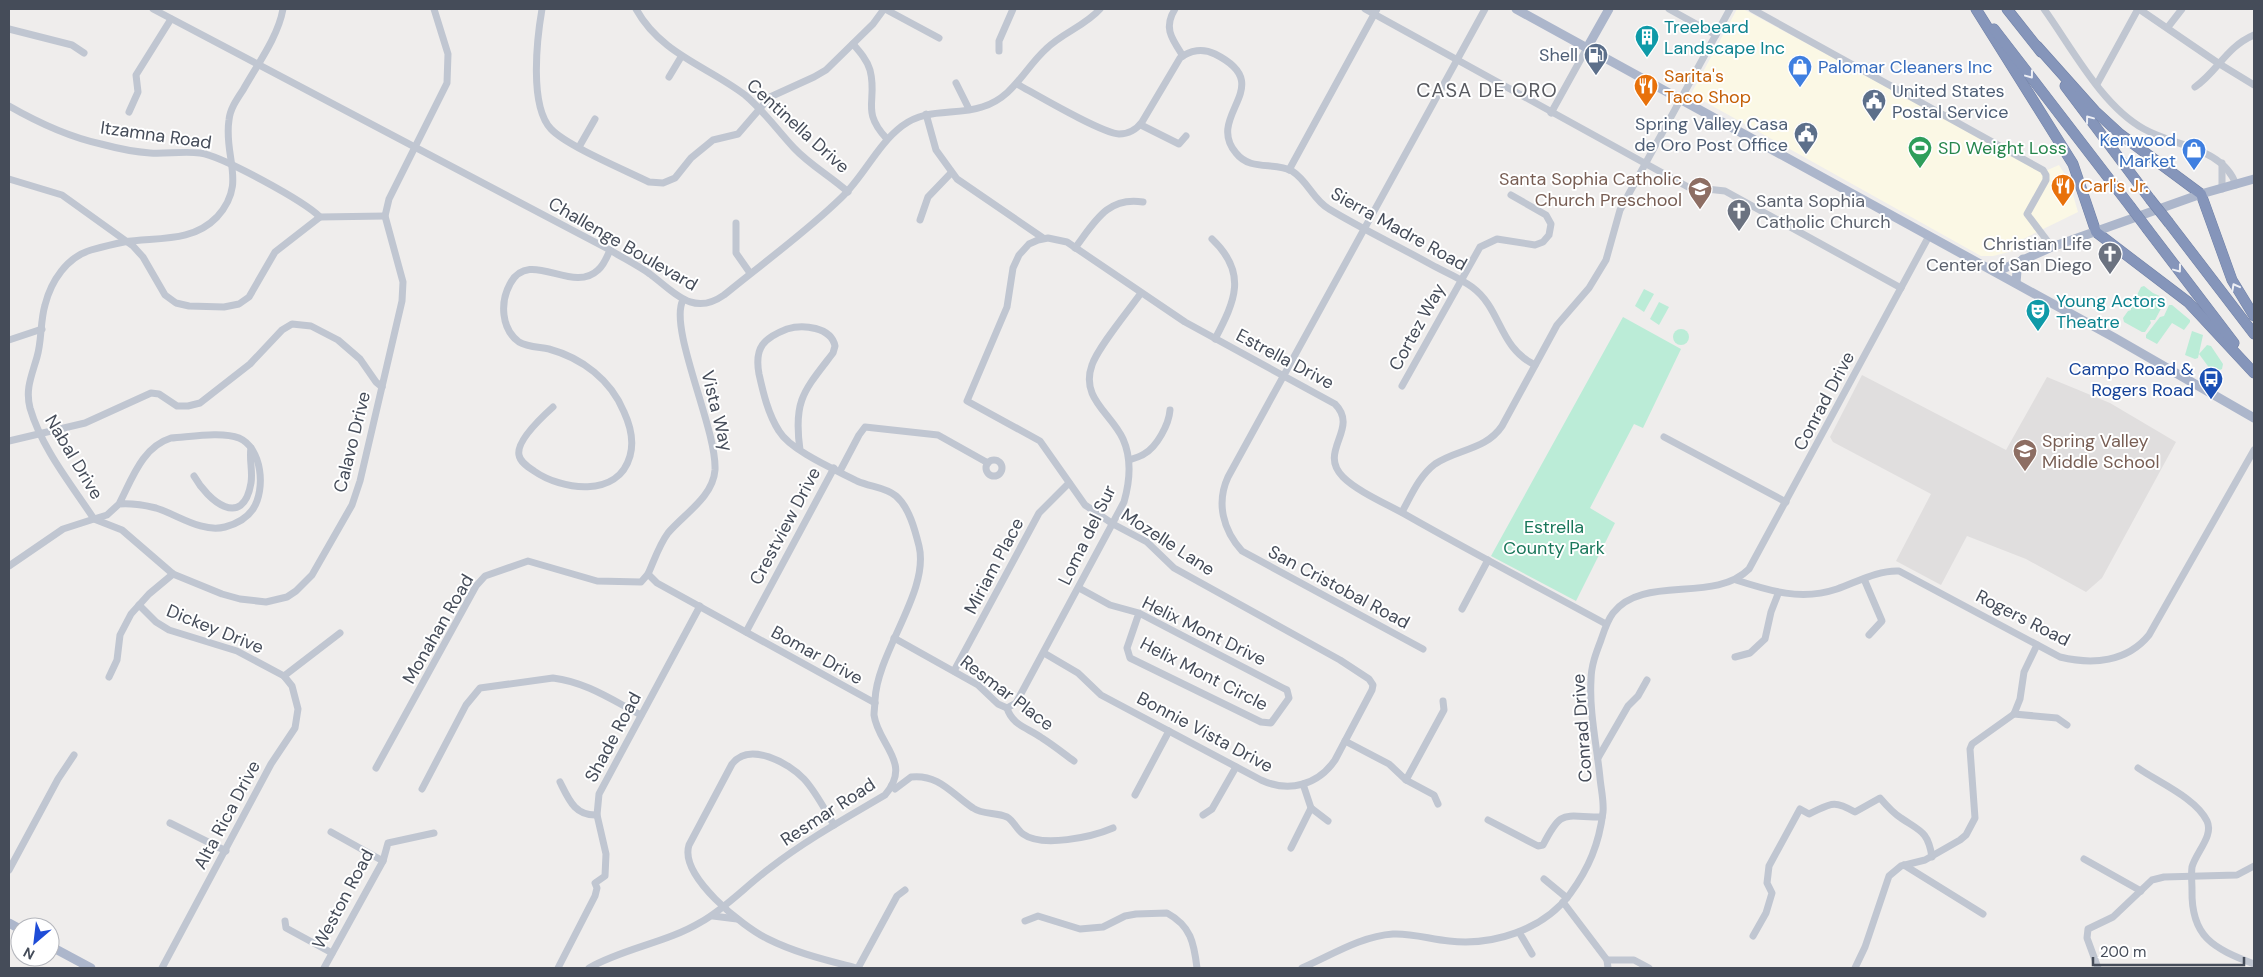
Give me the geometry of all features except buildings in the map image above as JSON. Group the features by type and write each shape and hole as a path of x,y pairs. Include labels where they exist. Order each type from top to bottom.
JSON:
{"highway":[{"path":"1977,9 2130,206 2254,372"},
{"path":"1977,9 2073,164 2096,232 2188,302 2254,372"},
{"path":"2007,9 2095,111 2114,128 2201,194 2232,280 2254,316"},
{"path":"2037,46 2086,116 2254,334"}],"main road":[{"path":"1516,9 2016,283 2254,418"},
{"path":"1587,48 1609,9"},
{"path":"1996,272 2052,247 2201,194 2254,180"},
{"path":"2016,283 2016,271 2023,259"},
{"path":"60,951 91,968"}],"street":[{"name":"Challenge Boulevard","path":"153,9 610,250 648,273 683,300 696,304 715,300 848,192 887,139 904,125 926,114 969,110 990,104 1017,84 1045,50 1089,20 1100,9"},
{"name":"Nabal Drive","path":"94,519 41,434 29,404 28,384 38,357 47,298 56,279 67,264 84,253 124,242 178,238 205,227 218,216 227,201 234,179 228,137 229,119 233,107 270,43 283,9"},
{"name":"Calavo Drive","path":"94,519 122,530 173,574 222,594 256,602 266,602 287,597 305,583 319,564 352,505 360,482 402,300 403,282 386,216 389,199 442,97 448,77 446,42 434,9"},
{"path":"542,9 536,63 541,110 544,120 553,131 579,147 649,182 662,183 678,175 691,158 713,140 738,134 778,92 826,70 874,24 884,9 939,38"},
{"name":"Centinella Drive","path":"636,9 658,39 681,57 739,91 760,109 794,148 848,192"},
{"path":"999,51 999,41 1013,9"},
{"path":"1175,9 1170,19 1169,32 1182,56"},
{"path":"1365,9 1376,12 1456,60 1688,187 1725,191 1902,288"},
{"path":"1283,374 1485,9"},
{"path":"1669,9 1716,34"},
{"path":"1402,512 1421,478 1430,468 1440,461 1479,445 1496,434 1557,325 1586,294 1605,262 1616,218 1730,9"},
{"path":"1752,9 2043,170 2046,180 2027,214 2052,247"},
{"path":"2044,9 2112,104 2143,129 2222,162 2234,177 2236,185"},
{"path":"2097,84 2138,9 2254,85"},
{"path":"2168,27 2182,9"},
{"path":"1017,84 1112,133 1125,134 1140,125 1174,64 1182,56 1196,51 1208,52 1237,69 1243,87 1228,122 1231,145 1239,157 1248,163 1288,170 1376,12"},
{"path":"129,112 138,92 136,75 171,19"},
{"path":"9,29 72,45 84,53"},
{"path":"2195,87 2203,81 2236,45 2254,35"},
{"path":"853,44 868,65 872,82 870,105 872,116 879,131 887,139"},
{"path":"1551,113 1587,48"},
{"path":"669,77 681,57"},
{"path":"956,83 969,110"},
{"name":"Itzamna Road","path":"9,106 45,124 99,144 149,153 200,153 209,155 312,209 320,217"},
{"path":"926,114 936,150 951,173 970,190 1043,238"},
{"path":"579,147 595,120"},
{"path":"1140,125 1179,144 1186,136"},
{"path":"2222,162 2222,189"},
{"name":"Sierra Madre Road","path":"1288,170 1299,177 1313,196 1325,207 1476,290 1488,304 1510,346 1535,365"},
{"path":"920,220 928,197 951,173"},
{"path":"9,179 62,196 124,242 133,246 143,257 172,301 189,306 230,307 239,304 249,296 275,252 320,217 386,216"},
{"name":"Cortez Way","path":"1402,386 1480,247 1497,239 1535,245 1548,237 1551,228 1546,214 1511,194"},
{"path":"1075,248 1100,214 1108,208 1129,200 1143,202"},
{"path":"736,223 736,253 750,273"},
{"name":"Conrad Drive","path":"1302,968 1372,937 1403,934 1450,942 1495,940 1533,926 1565,900 1585,873 1595,850 1602,817 1590,681 1595,656 1606,624 1616,609 1630,600 1672,590 1722,586 1736,580 1752,566 1929,236"},
{"name":"Estrella Drive","path":"1043,238 1057,238 1075,248 1141,293 1215,339 1332,402 1340,409 1344,424 1333,458 1341,475 1402,512 1606,624"},
{"name":"Mozelle Lane","path":"1043,238 1025,247 1016,260 1007,307 967,401 1040,441 1085,505 1113,524 1147,542 1174,568 1326,651 1369,679 1373,685"},
{"path":"1212,240 1232,262 1235,284 1232,305 1215,339"},
{"path":"553,407 538,420 519,448 520,459 526,466 552,482 576,487 601,484 615,478 623,471 630,459 631,440 625,414 613,391 601,378 579,362 555,351 519,342 509,331 504,315 508,288 512,280 521,272 531,269 578,279 590,276 600,268 610,250"},
{"name":"Loma del Sur","path":"1007,708 1016,703 1123,505 1128,489 1129,460 1119,430 1092,396 1090,376 1094,360 1141,293"},
{"name":"Vista Way","path":"648,574 664,539 703,497 713,480 715,471 708,421 681,332 683,300"},
{"path":"9,441 84,423 151,393 159,394 177,406 196,404 250,364 282,330 292,324 311,326 338,340 360,359 376,382 382,387"},
{"name":"Crestview Drive","path":"746,632 837,470 800,450 788,442 778,430 763,393 757,365 759,352 764,341 775,334 797,326 808,326 831,338 835,346 833,353 800,399 798,431 800,450"},
{"path":"9,340 42,330"},
{"name":"San Cristobal Road","path":"1283,374 1223,488 1224,518 1231,536 1242,551 1423,649"},
{"path":"1129,460 1144,455 1155,444 1170,418 1170,410"},
{"path":"837,470 866,427 938,435 988,463"},
{"path":"9,566 72,524 107,514 119,504 148,450 161,441 171,438 225,435 240,438 251,447 260,467 258,498 254,508 242,520 225,527 210,527 148,506 119,504"},
{"path":"1664,437 1786,502"},
{"path":"194,476 202,490 220,506 229,508 239,506 246,500 251,483 251,447"},
{"name":"Rogers Road","path":"1736,580 1778,594 1799,596 1834,590 1887,571 1904,573 2060,657 2110,659 2123,656 2140,646 2149,635 2254,450"},
{"name":"Resmar Road","path":"589,968 628,951 671,937 713,916 769,868 834,825 885,795 892,785 896,765 894,756 874,716 877,682 917,582 921,558 920,547 908,512 900,499 888,491 859,482 837,470"},
{"name":"Miriam Place","path":"954,671 1039,514 1069,483"},
{"name":"Monahan Road","path":"376,768 476,586 486,576 528,560 597,581 632,584 641,582 648,574"},
{"path":"1462,609 1488,560"},
{"path":"109,677 117,660 120,635 139,605 173,574"},
{"path":"648,574 657,583 746,632"},
{"path":"1864,579 1882,620 1870,635"},
{"name":"Helix Mont Drive","path":"1079,588 1114,607 1140,613 1287,690"},
{"path":"1735,657 1750,652 1765,639 1771,612 1778,594"},
{"name":"Dickey Drive","path":"139,605 156,622 168,630 237,651 284,676"},
{"name":"Shade Road","path":"558,968 594,896 597,888 595,883 605,876 606,854 598,815 600,794 700,606"},
{"name":"Helix Mont Circle","path":"1140,613 1127,648 1130,658 1261,722 1271,722 1282,710 1289,698 1287,690"},
{"name":"Bomar Drive","path":"746,632 875,703"},
{"path":"284,676 340,633"},
{"name":"Resmar Place","path":"894,638 978,685 998,704 1007,708 1009,714 1018,725 1040,736 1074,761"},
{"path":"1855,968 1865,947 1889,876 1904,865 1913,864 1932,857 1966,836 1975,818 1969,756 1972,744 2014,714 2020,699 2024,672 2037,645"},
{"name":"Bonnie Vista Drive","path":"1044,653 1078,673 1101,695 1272,785 1291,786 1302,784 1319,777 1328,769 1345,741 1373,685"},
{"name":"Alta Rica Drive","path":"162,968 271,764 297,724 296,698 292,686 284,676"},
{"path":"422,789 462,712 480,688 547,679 561,679 590,687 641,715"},
{"path":"1598,759 1628,706 1638,696 1646,680"},
{"path":"1406,780 1444,710 1443,701"},
{"path":"2014,714 2057,718 2067,724"},
{"path":"1135,796 1169,731"},
{"path":"1345,741 1388,764 1406,780 1434,795 1438,804"},
{"path":"834,825 809,786 795,772 757,753 746,753 738,758 687,851 691,868 706,887 738,919 767,939 794,950 857,968 897,896 904,890"},
{"path":"9,870 58,779 74,755"},
{"path":"1203,815 1212,809 1236,767"},
{"path":"2138,768 2182,795 2196,806 2206,819 2209,826 2207,835 2192,866 2192,907 2197,927 2214,944 2254,964"},
{"path":"892,785 895,789 911,777 934,778 973,808 1006,817 1022,833 1033,837 1073,840 1098,835 1113,828"},
{"path":"560,782 571,804 578,811 588,815 598,815"},
{"path":"1302,784 1311,808 1328,821"},
{"path":"1753,936 1766,913 1772,893 1767,883 1769,866 1800,809 1809,814 1830,803 1843,805 1855,812 1880,798 1899,817 1922,831 1930,842 1932,857"},
{"path":"1291,848 1311,808"},
{"path":"1488,820 1538,846 1543,844 1555,822 1562,817 1602,817"},
{"path":"170,823 226,851"},
{"path":"331,832 383,861"},
{"name":"Weston Road","path":"324,968 383,861 388,843 434,832"},
{"path":"2084,859 2141,891"},
{"path":"1904,865 1983,914"},
{"path":"2098,968 2087,938 2088,929 2113,916 2152,880 2192,876 2237,875 2254,866"},
{"path":"1544,879 1565,900 1607,960 1608,968"},
{"path":"1025,921 1038,916 1080,929 1103,927 1125,916 1167,913 1189,930 1194,943 1197,968"},
{"path":"713,916 738,919"},
{"path":"285,921 286,928 332,953"},
{"path":"1519,932 1532,954"},
{"path":"1607,960 1634,960 1649,968"}],"shaded area":[{"path":"1737,9 1743,9 2043,172 2059,165 2069,181 2078,212 2019,241 2013,251 1993,256 1981,256 1691,94"},
{"name":"Spring Valley Middle School","path":"1862,375 2006,450 2047,377 2110,403 2176,442 2102,578 2086,592 2026,559 1967,536 1941,585 1896,561 1931,494 1833,442 1830,437"}],"green space":[{"path":"2144,286 2164,298 2165,301 2155,320 2150,320 2151,323 2145,332 2142,332 2124,322 2123,318 2131,310 2141,287"},
{"path":"1644,289 1654,294 1644,312 1635,306"},
{"path":"1659,302 1669,307 1659,325 1650,319"},
{"path":"2169,305 2172,305 2190,322 2184,330 2172,323 2157,344 2146,338 2146,335 2160,317 2164,316"},
{"name":"Estrella County Park","path":"1623,317 1681,349 1643,428 1634,424 1590,508 1615,523 1576,601 1491,556"},
{"path":"1681,329 1687,331 1689,337 1687,343 1681,345 1675,343 1673,337 1675,331"},
{"path":"2192,331 2203,335 2198,358 2195,359 2185,355"},
{"path":"2207,345 2211,346 2223,364 2222,369 2213,373 2199,354"}],"place":[{"name":"Treebeard Landscape Inc","path":"1647,58"},
{"name":"Shell","path":"1596,76"},
{"name":"Palomar Cleaners Inc","path":"1800,88"},
{"name":"Sarita's Taco Shop","path":"1646,107"},
{"name":"United States Postal Service","path":"1874,122"},
{"name":"Spring Valley Casa de Oro Post Office","path":"1806,155"},
{"name":"SD Weight Loss","path":"1920,169"},
{"name":"Kenwood Market","path":"2194,171"},
{"name":"Carl's Jr.","path":"2063,207"},
{"name":"Santa Sophia Catholic Church Preschool","path":"1700,210"},
{"name":"Santa Sophia Catholic Church","path":"1739,232"},
{"name":"Christian Life Center of San Diego","path":"2110,275"},
{"name":"Young Actors Theatre","path":"2038,332"},
{"name":"Campo Road & Rogers Road","path":"2211,400"},
{"name":"Spring Valley Middle School","path":"2025,472"}],"district":[{"name":"CASA DE ORO","path":"1487,90"}]}
